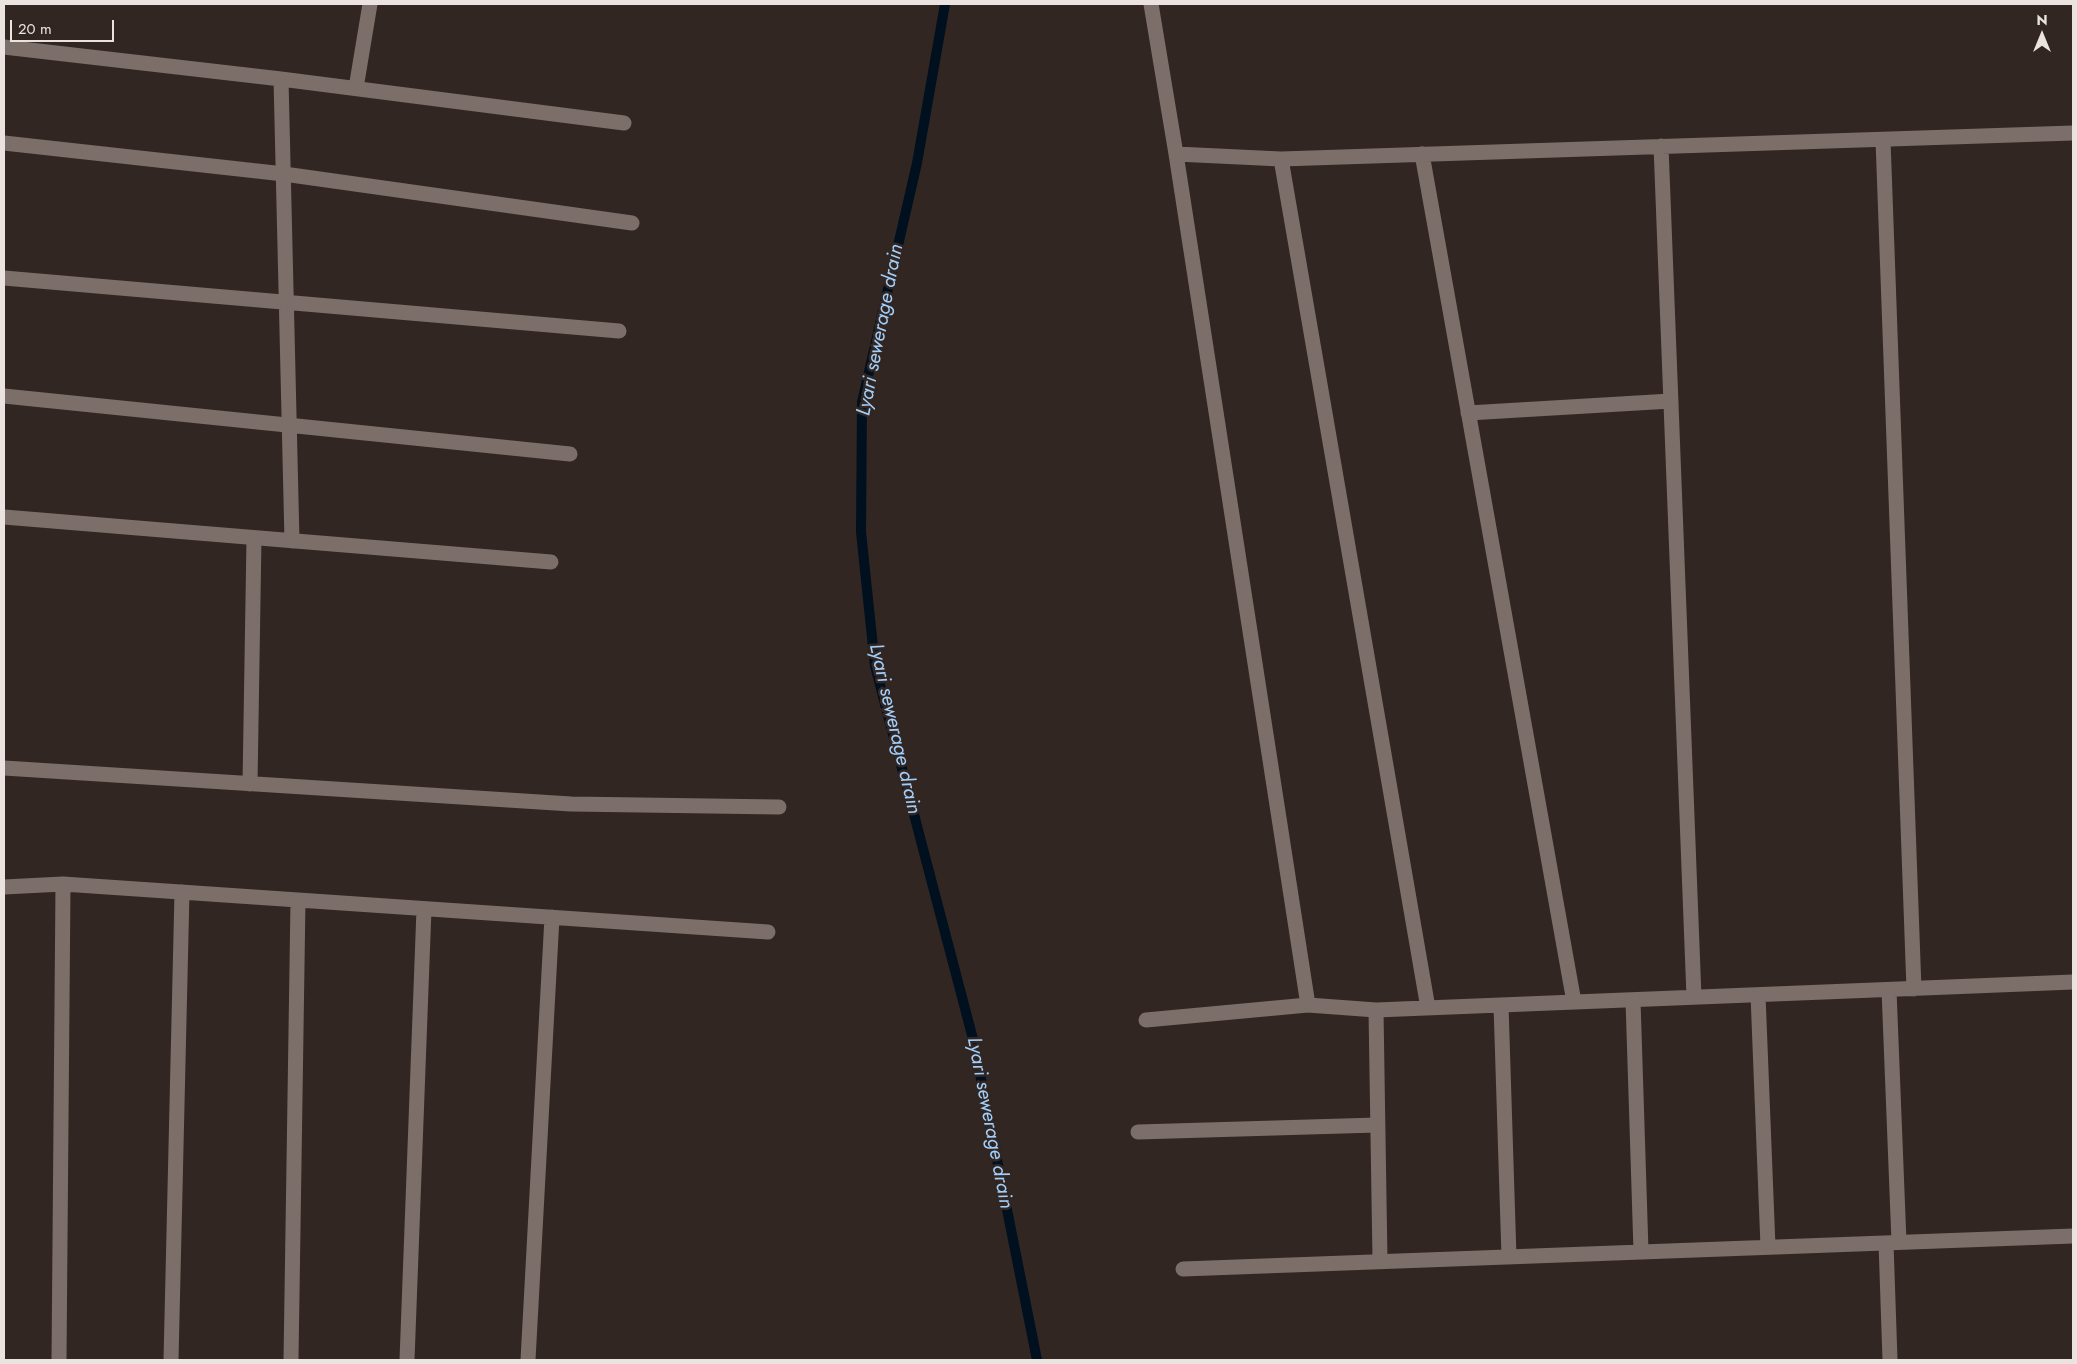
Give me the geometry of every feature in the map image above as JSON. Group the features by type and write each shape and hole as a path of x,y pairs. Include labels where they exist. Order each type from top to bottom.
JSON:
{"street":[{"path":"356,88 370,4"},
{"path":"1150,4 1176,154 1308,1005"},
{"path":"4,47 281,78 624,123"},
{"path":"281,78 292,541"},
{"path":"1176,154 1281,158 2073,133"},
{"path":"1883,140 1914,989"},
{"path":"4,143 284,174 632,223"},
{"path":"1661,146 1694,997"},
{"path":"1422,154 1574,1002"},
{"path":"1281,158 1428,1008"},
{"path":"4,278 619,330"},
{"path":"4,396 290,427 570,454"},
{"path":"1468,413 1671,401"},
{"path":"4,517 551,562"},
{"path":"250,784 254,538"},
{"path":"4,768 571,804 779,807"},
{"path":"4,888 63,884 768,932"},
{"path":"59,1360 63,884"},
{"path":"172,1360 182,892"},
{"path":"291,1360 298,900"},
{"path":"408,1360 424,909"},
{"path":"528,1360 552,917"},
{"path":"1146,1020 1308,1005 1376,1010 2073,982"},
{"path":"1889,990 1892,1243 1890,1360"},
{"path":"1758,995 1768,1247"},
{"path":"1633,1000 1641,1252"},
{"path":"1501,1005 1509,1257"},
{"path":"1376,1010 1380,1261"},
{"path":"1138,1132 1377,1125"},
{"path":"1183,1269 2073,1236"}],"waterway":[{"name":"Lyari sewerage drain","path":"945,4 917,163 862,402 861,532 875,666 973,1039 1037,1360"}]}
